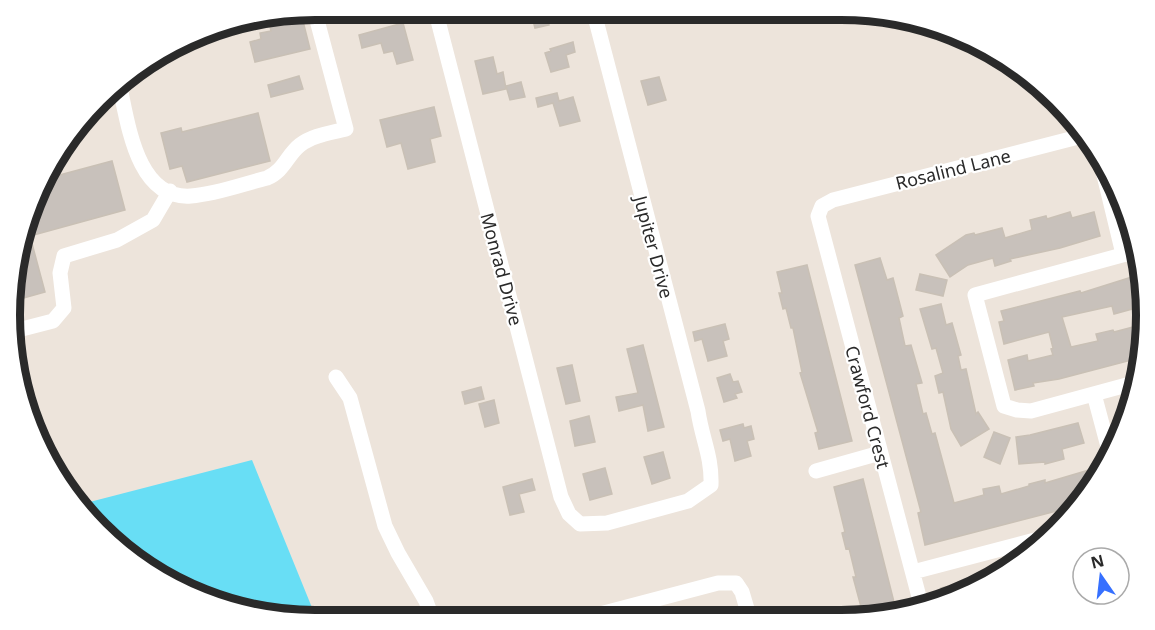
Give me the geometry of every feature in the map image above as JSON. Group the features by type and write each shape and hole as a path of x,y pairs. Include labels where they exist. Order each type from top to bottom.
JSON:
{"street":[{"path":"121,93 140,164 154,182 170,191 189,196 267,178 276,174 301,144 346,129 317,20"},
{"name":"Monrad Drive","path":"438,20 559,488 569,514 579,524 607,523 688,501 711,485"},
{"name":"Jupiter Drive","path":"596,20 695,400 700,429 710,455 711,485"},
{"name":"Rosalind Lane","path":"822,206 833,200 1076,138"},
{"path":"20,329 53,321 64,308 60,273 64,256 117,240 153,220 170,191"},
{"name":"Crawford Crest","path":"822,206 819,216 920,599"},
{"path":"1115,208 1123,232"},
{"path":"1127,385 1031,411 1004,406 975,295 1129,253"},
{"path":"336,376 350,398 386,526 429,610"},
{"path":"1094,394 1107,442"},
{"path":"816,471 880,453"},
{"path":"913,572 1030,541"},
{"path":"615,610 718,583 736,583 742,592 747,610"}],"water":[{"path":"252,460 313,610 257,605 220,595 184,580 135,549 106,524 87,503"}],"building":[{"path":"303,20 310,49 255,62 250,42 261,39 260,33 271,31 269,23"},
{"path":"533,20 548,20 549,25 535,28"},
{"path":"403,23 413,60 397,64 393,51 384,53 381,43 362,48 359,35"},
{"path":"573,42 575,52 566,55 569,67 551,72 545,53 551,51 550,49"},
{"path":"493,57 497,74 503,72 506,89 483,94 475,61"},
{"path":"299,76 303,89 271,97 268,85"},
{"path":"659,77 666,100 648,105 641,81"},
{"path":"521,82 525,97 510,100 506,86"},
{"path":"557,93 559,101 573,97 580,121 560,126 553,103 538,107 536,98"},
{"path":"434,107 441,136 430,139 435,162 408,169 401,143 387,147 380,120"},
{"path":"258,113 270,161 187,182 182,166 170,169 161,133 181,128 182,132"},
{"path":"112,161 125,210 31,236 42,202 54,177"},
{"path":"1070,212 1072,218 1094,212 1100,236 1010,259 1011,261 995,266 993,258 968,265 950,277 936,255 966,235 1002,228 1005,238 1032,230 1030,220 1046,216 1047,219"},
{"path":"30,237 45,292 20,299 25,257"},
{"path":"880,258 887,280 893,278 903,316 899,318 905,346 911,345 922,383 916,384 923,414 926,413 932,434 935,433 954,503 984,495 983,489 999,486 1001,494 1029,486 1029,484 1045,480 1045,483 1089,470 1086,479 1062,510 925,545 918,513 921,512 855,265"},
{"path":"807,265 852,441 819,449 815,433 818,432 800,373 802,372 793,328 791,328 786,308 783,309 777,272"},
{"path":"920,274 947,280 943,296 916,290"},
{"path":"1133,277 1136,308 1114,314 1112,306 1062,317 1071,347 1098,341 1096,334 1135,326 1132,360 1059,379 1033,383 1034,386 1015,390 1008,360 1027,355 1028,361 1053,355 1051,349 1053,348 1049,332 1004,344 999,322 1004,321 1001,311 1080,291 1081,293"},
{"path":"941,304 946,325 952,323 961,355 958,356 961,370 966,369 976,414 978,412 989,429 961,446 951,429 943,392 939,393 935,376 943,373 936,348 932,349 920,309"},
{"path":"725,324 729,339 723,341 727,356 708,361 702,339 695,341 693,332"},
{"path":"643,345 664,427 648,431 643,405 619,411 616,397 638,393 627,349"},
{"path":"572,365 580,401 566,404 557,368"},
{"path":"730,374 733,382 738,381 742,392 735,394 737,398 724,402 717,378"},
{"path":"481,387 484,399 465,404 462,392"},
{"path":"494,400 499,423 485,427 479,404"},
{"path":"589,416 595,442 575,446 570,421"},
{"path":"1078,423 1084,443 1062,449 1064,459 1045,464 1045,462 1019,464 1016,437"},
{"path":"743,424 744,428 751,426 754,439 747,441 751,456 735,461 730,439 723,441 720,430"},
{"path":"994,432 1010,438 1000,464 984,457"},
{"path":"663,452 670,478 652,484 644,457"},
{"path":"605,468 612,494 590,500 583,474"},
{"path":"532,479 535,490 519,494 524,512 510,515 503,487"},
{"path":"863,479 895,605 862,610 853,577 856,577 849,548 846,549 842,533 845,532 834,487"},
{"path":"969,581 942,592 941,588"}]}
